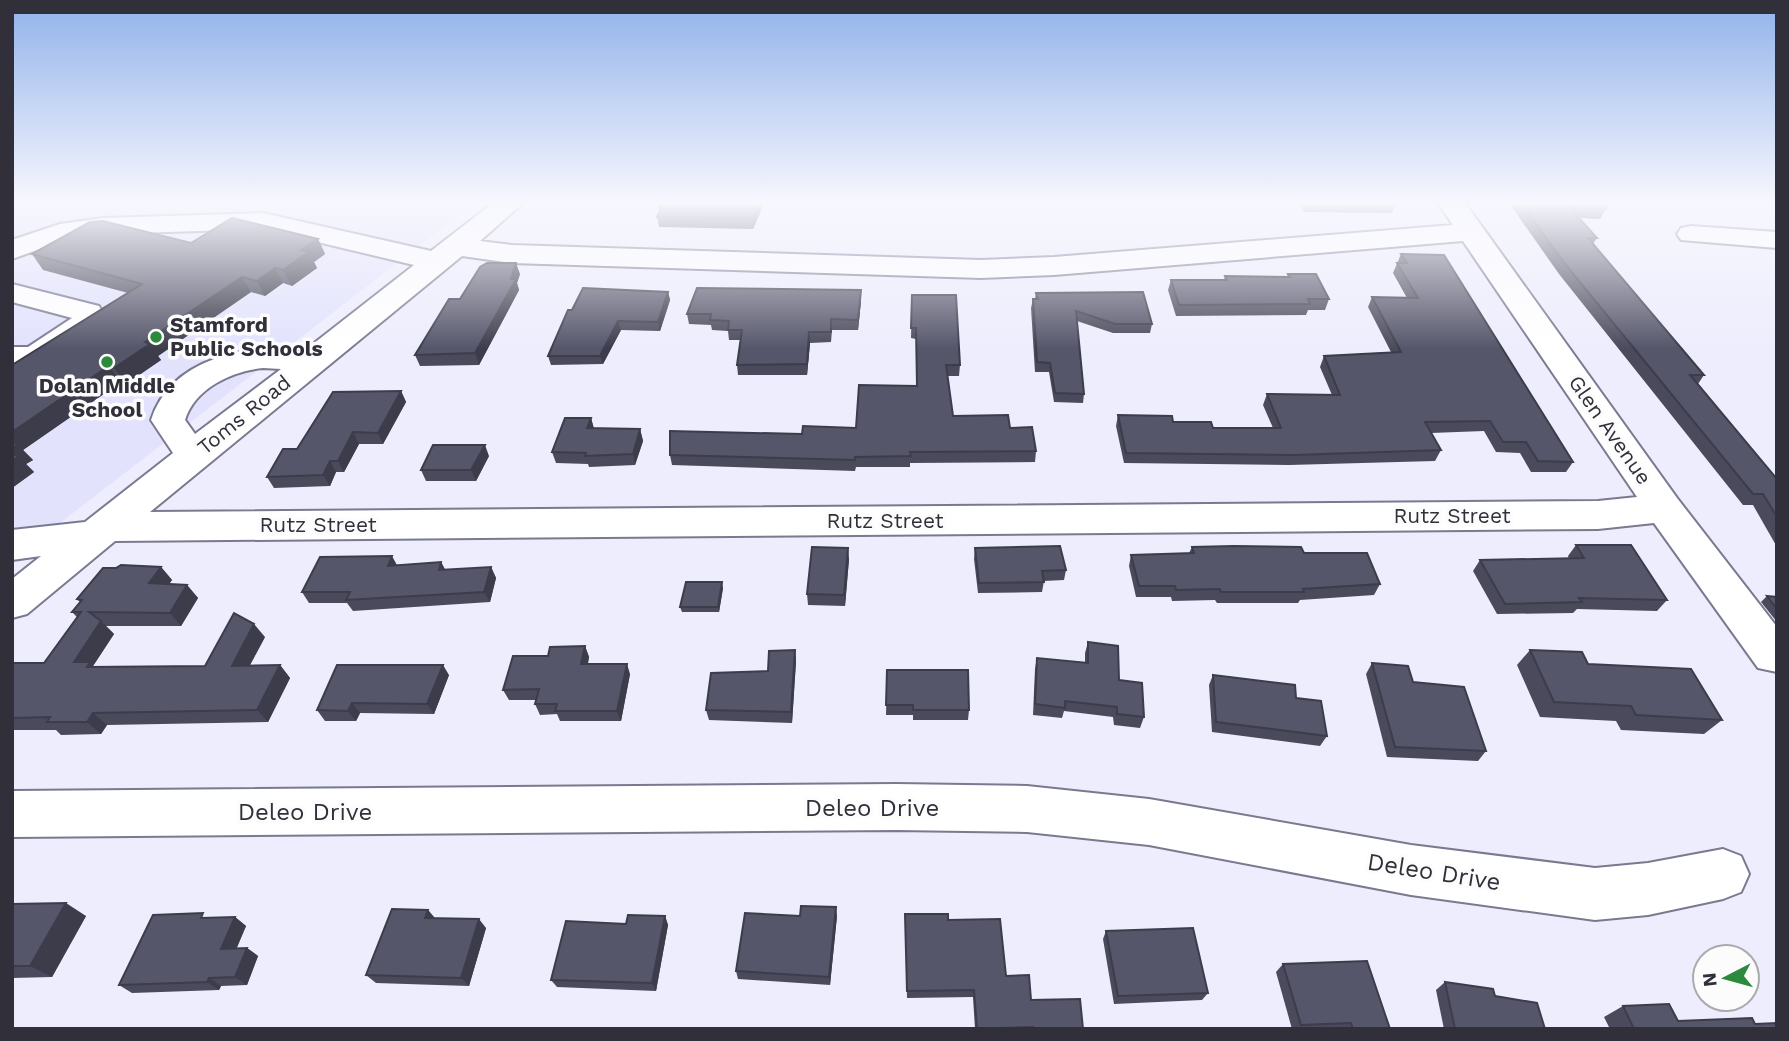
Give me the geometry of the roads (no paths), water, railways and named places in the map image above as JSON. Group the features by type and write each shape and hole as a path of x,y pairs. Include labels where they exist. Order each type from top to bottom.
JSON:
{"street":[{"path":"437,252 981,269 1231,252"},
{"name":"Glen Avenue","path":"1485,252 1664,508 1773,654"},
{"name":"Toms Road","path":"12,603 445,253"},
{"path":"12,293 88,313 89,316 88,323 35,357 12,356"},
{"path":"200,451 182,443 168,420 170,408 187,388 232,363 279,358 311,362"},
{"name":"Rutz Street","path":"12,545 101,531 1598,515 1664,508"},
{"name":"Deleo Drive","path":"12,814 896,807 1027,809 1149,822 1411,870 1595,894 1648,889 1723,874"}],"place":[{"name":"Stamford Public Schools","path":"156,337"},
{"name":"Dolan Middle School","path":"107,362"}]}
